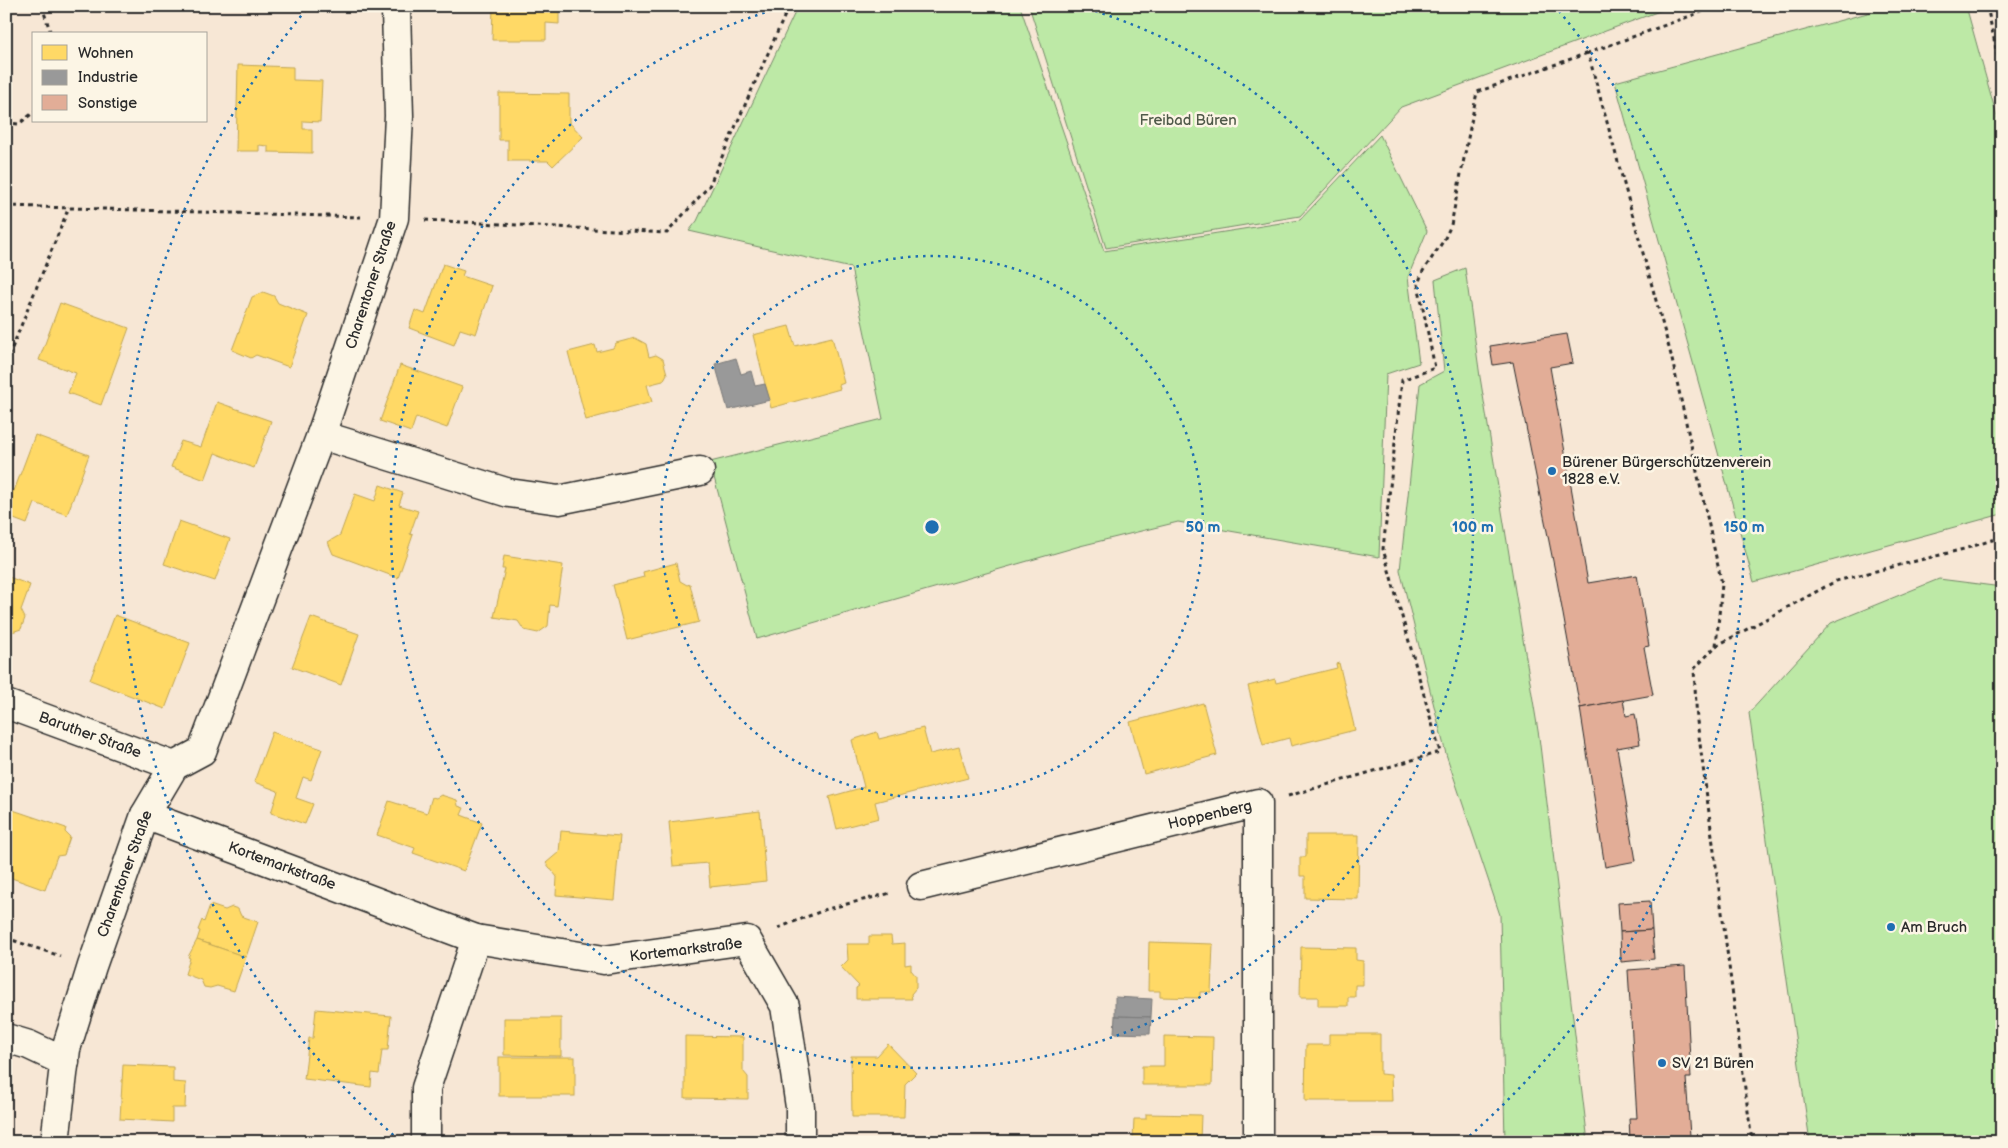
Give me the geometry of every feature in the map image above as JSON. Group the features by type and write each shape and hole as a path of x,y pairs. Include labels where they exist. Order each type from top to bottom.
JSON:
{"street":[{"name":"Charentoner Straße","path":"55,1142 66,1049 92,966 144,815 174,766 202,752 321,435 394,218 400,116 396,10"},
{"path":"321,435 509,493 559,500 700,471"},
{"name":"Baruther Straße","path":"6,704 174,766"},
{"name":"Hoppenberg","path":"921,886 1258,803 1258,1142"},
{"name":"Kortemarkstraße","path":"144,815 476,939 604,960 747,940 785,1006 800,1107 800,1142"},
{"path":"426,1142 426,1088 476,939"},
{"path":"6,1038 29,1044 65,1062"}],"path":[{"path":"42,6 50,32"},
{"path":"6,206 394,218 667,233 709,186 789,6"},
{"path":"1280,798 1440,752 1383,550 1402,380 1435,368 1418,284 1423,271 1444,240 1451,225 1477,92 1718,6"},
{"path":"1987,6 2002,77"},
{"path":"1588,53 1671,356 1722,584 1716,646"},
{"path":"6,123 19,124 32,114"},
{"path":"6,363 69,207"},
{"path":"1752,1142 1697,721 1694,669 1716,646 1836,581 1964,549 2002,537"},
{"path":"747,940 827,910 921,886"},
{"path":"6,938 92,966"}],"green space":[{"path":"798,6 1020,6 1104,251 1300,220 1380,135 1427,231 1408,277 1419,363 1386,374 1379,557 1178,522 1080,546 757,639 710,462 883,419 851,268 689,231 697,221"},
{"name":"Freibad Büren","path":"1029,6 1673,6 1401,107 1300,216 1106,248"},
{"path":"1893,6 1966,6 2002,135 2002,514 1754,582 1615,82"},
{"path":"1465,268 1480,377 1539,737 1588,1142 1505,1142 1500,915 1446,754 1400,570 1420,384 1444,371 1435,280"},
{"name":"Am Bruch","path":"1939,579 2002,587 2002,1142 1810,1142 1749,713 1831,623"}],"building: Wohnen":[{"path":"493,6 559,6 559,24 546,23 546,40 492,40"},
{"path":"238,65 293,67 293,80 322,81 320,122 303,121 303,129 312,129 312,153 268,152 268,146 259,145 259,151 236,151"},
{"path":"499,93 569,94 569,122 583,137 553,166 548,161 508,161 508,140 499,140"},
{"path":"443,264 464,271 462,276 492,286 476,334 460,329 454,345 409,328 415,310 425,314"},
{"path":"263,292 274,296 278,303 308,315 289,367 256,355 251,358 232,350 252,297"},
{"path":"60,303 129,328 101,405 68,393 76,373 39,360"},
{"path":"789,326 795,346 832,337 844,383 839,385 840,389 771,408 753,335"},
{"path":"635,338 646,344 649,357 656,355 663,359 667,374 663,381 647,385 652,402 586,420 568,352 595,345 597,352 613,348 616,343"},
{"path":"400,365 462,387 447,428 416,417 411,432 380,421"},
{"path":"217,402 271,421 254,468 215,453 205,480 171,467 181,441 201,447"},
{"path":"35,435 89,455 67,515 35,503 27,524 6,516 6,489 14,491"},
{"path":"380,485 403,493 399,505 418,511 410,534 413,535 398,578 333,554 328,542 340,535 355,494 375,501"},
{"path":"179,521 230,539 215,581 164,564"},
{"path":"504,556 563,565 557,606 550,605 548,626 538,633 524,630 518,621 494,617 505,569 502,569"},
{"path":"676,563 680,581 687,585 690,584 699,622 627,640 613,585 644,577 643,572"},
{"path":"6,576 30,585 21,610 25,618 21,629 12,632 6,630"},
{"path":"115,615 190,643 165,709 90,680"},
{"path":"311,617 359,634 341,685 292,667"},
{"path":"1339,663 1355,730 1291,746 1289,738 1263,745 1248,686 1275,679 1276,683 1337,668 1336,664"},
{"path":"1203,703 1217,755 1144,774 1130,722"},
{"path":"923,728 930,754 959,747 968,778 875,802 879,818 837,829 829,797 864,787 852,740 877,732 879,739"},
{"path":"272,732 322,749 311,780 303,777 296,798 313,804 305,824 271,813 278,791 254,782"},
{"path":"441,795 457,800 458,806 464,808 461,815 482,823 464,871 413,853 415,848 377,835 389,801 427,813 432,797 436,798"},
{"path":"7,808 66,828 65,832 70,837 64,855 57,856 45,890 6,876"},
{"path":"760,811 766,881 710,887 708,863 673,866 669,822"},
{"path":"561,831 620,836 614,900 556,895 557,877 546,863 559,852"},
{"path":"1306,835 1359,835 1358,899 1305,898 1305,876 1300,876 1300,857 1306,857"},
{"path":"210,905 225,910 232,907 238,909 241,916 258,922 246,957 197,940 200,931 198,930 202,920 204,922"},
{"path":"869,936 891,936 892,944 905,943 905,965 911,964 911,970 916,976 916,988 911,994 912,999 856,999 856,988 859,986 841,967 848,960 847,944 869,944"},
{"path":"197,940 246,957 234,991 217,986 204,987 201,980 185,974 190,958 188,957"},
{"path":"1149,942 1213,944 1211,992 1200,992 1200,998 1160,997 1160,991 1148,991"},
{"path":"1301,947 1356,948 1356,960 1363,961 1363,985 1355,985 1355,997 1348,997 1348,1006 1318,1006 1318,997 1300,997"},
{"path":"316,1009 391,1016 388,1050 382,1050 379,1074 372,1073 371,1087 304,1079 309,1038 313,1038"},
{"path":"504,1018 561,1018 561,1056 504,1055"},
{"path":"1329,1034 1380,1034 1380,1074 1391,1075 1392,1101 1305,1101 1306,1045 1329,1045"},
{"path":"685,1036 743,1037 743,1071 748,1077 748,1099 685,1098"},
{"path":"1164,1036 1213,1037 1212,1085 1142,1085 1142,1066 1164,1066"},
{"path":"888,1044 916,1073 905,1084 904,1117 852,1117 851,1056 877,1056"},
{"path":"499,1057 575,1057 575,1096 499,1096"},
{"path":"123,1065 173,1067 173,1082 186,1083 185,1108 172,1108 172,1122 120,1119"},
{"path":"1146,1114 1201,1115 1200,1142 1145,1142 1145,1139 1133,1139 1134,1119 1146,1119"}],"building: Industrie":[{"path":"736,358 741,374 751,371 755,386 765,384 770,400 728,410 715,364"},
{"path":"1115,997 1152,999 1151,1017 1115,1016"},
{"path":"1115,1016 1151,1017 1150,1034 1114,1033"}],"building: Sonstige":[{"name":"Bürener Bürgerschützenverein 1828 e.V.","path":"1567,334 1573,363 1550,367 1588,583 1637,575 1649,646 1644,647 1653,695 1580,708 1557,581 1513,362 1493,365 1490,346"},
{"path":"1623,700 1626,716 1635,714 1640,744 1617,748 1636,861 1605,867 1580,708"},
{"path":"1650,901 1652,930 1620,932 1618,903"},
{"path":"1652,930 1654,959 1621,962 1620,932"},
{"name":"SV 21 Büren","path":"1685,966 1691,1078 1686,1078 1690,1136 1630,1139 1629,1118 1637,1118 1628,970"}],"place":[{"name":"Bürener Bürgerschützenverein 1828 e.V.","path":"1552,471"},
{"name":"Am Bruch","path":"1891,927"},
{"name":"SV 21 Büren","path":"1662,1063"}]}
